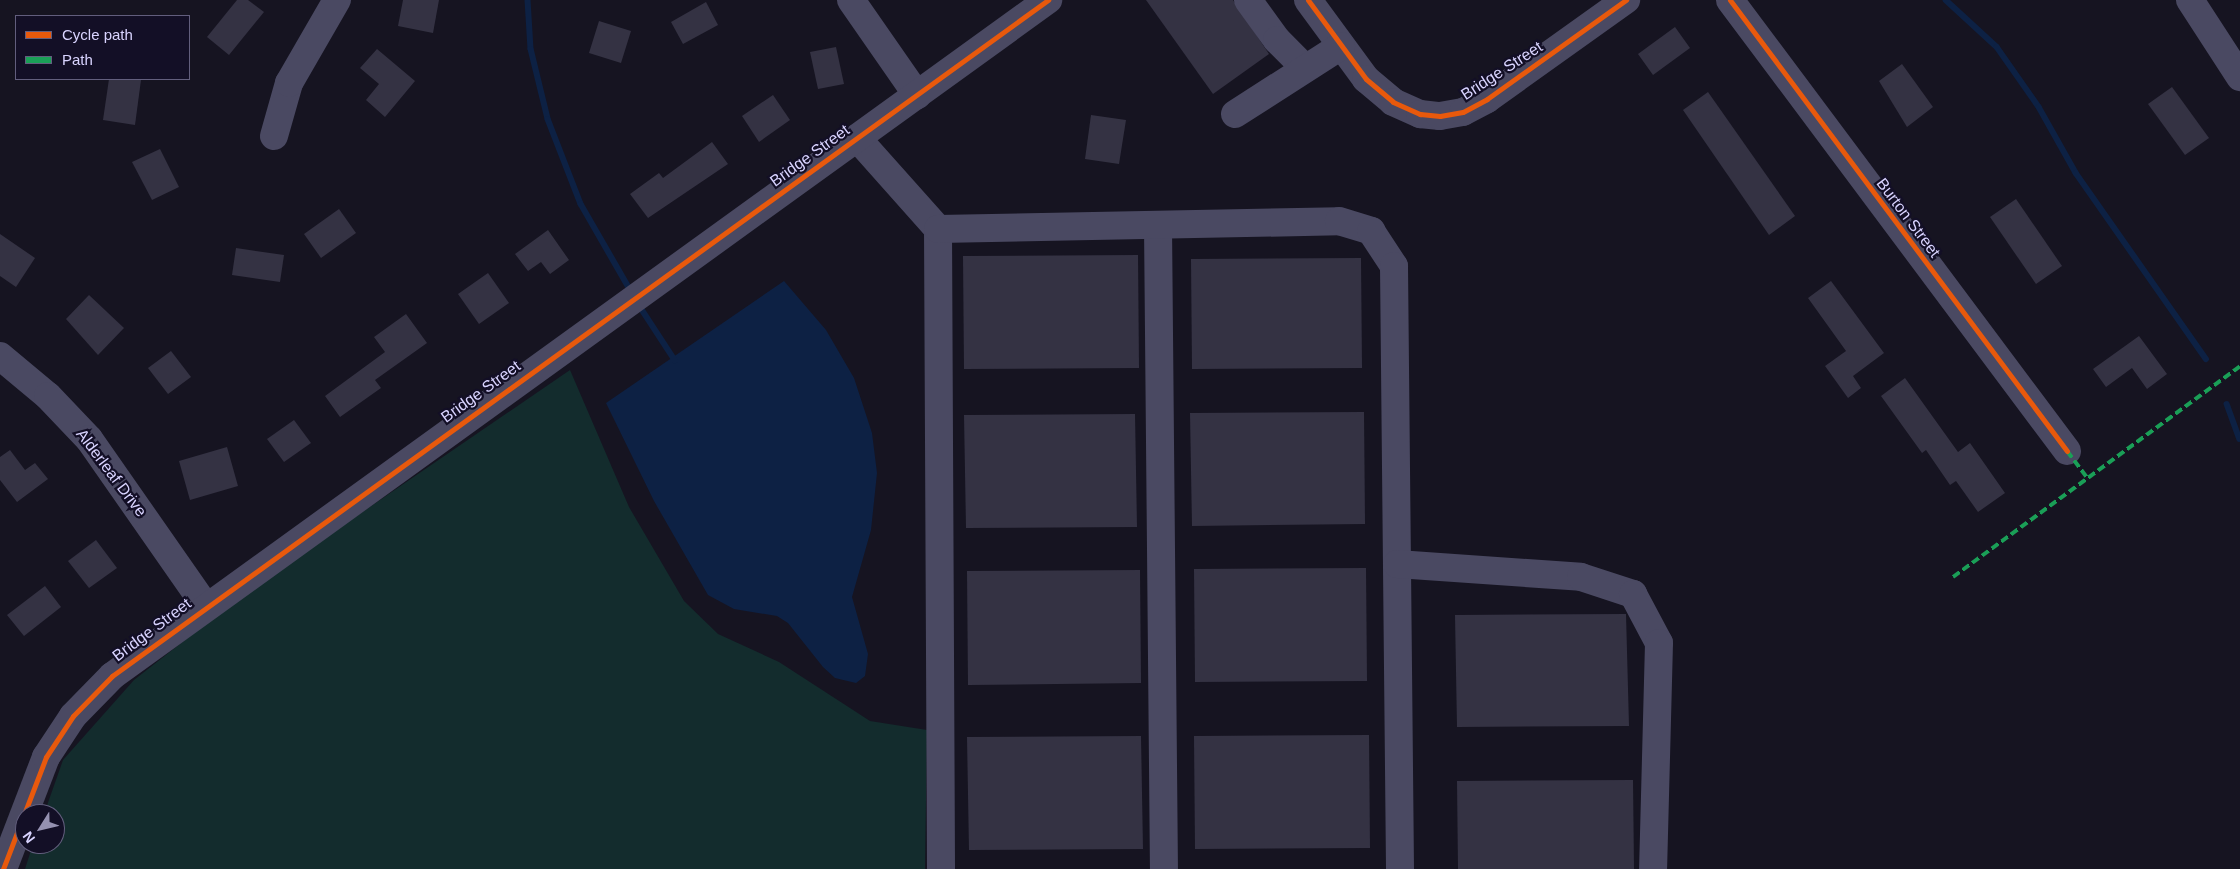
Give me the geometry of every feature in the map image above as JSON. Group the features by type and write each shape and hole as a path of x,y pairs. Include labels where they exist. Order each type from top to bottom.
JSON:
{"street":[{"path":"274,136 289,83 337,0"},
{"path":"852,0 916,95"},
{"name":"Bridge Street","path":"2,869 46,757 73,716 112,676 206,605 1048,0"},
{"path":"1248,0 1277,40 1305,68"},
{"name":"Bridge Street","path":"1308,0 1366,79 1393,102 1420,114 1440,116 1463,112 1487,99 1626,0"},
{"name":"Burton Street","path":"1730,0 2067,451"},
{"path":"2190,0 2240,77"},
{"path":"1235,114 1341,46"},
{"path":"857,138 938,229 941,869"},
{"path":"938,229 1339,221 1372,231 1394,266 1400,869"},
{"path":"1158,225 1164,869"},
{"name":"Alderleaf Drive","path":"0,356 48,396 89,439 206,605"},
{"path":"1397,564 1581,577 1633,594 1660,643 1653,869"}],"green space":[{"path":"570,370 629,507 684,601 718,634 779,662 870,721 927,730 925,869 25,869 30,854 65,854 65,804 48,804 63,760 134,680 250,589"}],"water":[{"path":"784,281 826,330 854,378 872,433 877,473 871,530 852,597 868,654 865,676 856,683 835,678 823,667 788,623 777,616 734,609 708,595 654,501 606,403"}],"building":[{"path":"237,0 248,0 264,12 229,55 207,37"},
{"path":"403,0 439,0 433,33 398,26"},
{"path":"1146,0 1233,0 1269,54 1213,94"},
{"path":"706,2 718,25 683,44 671,22"},
{"path":"599,21 631,31 621,63 589,53"},
{"path":"1675,27 1690,48 1653,75 1638,54"},
{"path":"836,47 844,84 818,89 810,52"},
{"path":"377,49 415,81 385,117 366,100 379,84 360,68"},
{"path":"1902,64 1933,107 1907,127 1879,81"},
{"path":"109,80 141,80 135,125 103,120"},
{"path":"2172,87 2209,138 2185,155 2148,104"},
{"path":"1708,92 1795,216 1769,235 1683,110"},
{"path":"773,95 790,120 759,142 742,116"},
{"path":"1091,115 1126,120 1119,164 1085,159"},
{"path":"712,142 728,164 648,218 630,194 659,173 663,178"},
{"path":"160,149 179,187 152,200 132,162"},
{"path":"2016,199 2062,266 2036,284 1990,217"},
{"path":"339,209 356,233 321,258 304,234"},
{"path":"548,230 569,260 550,274 541,262 528,271 515,254"},
{"path":"0,234 35,258 16,287 0,276"},
{"path":"236,248 284,255 280,282 232,275"},
{"path":"1138,255 1139,368 964,369 963,256"},
{"path":"1361,258 1362,368 1192,369 1191,259"},
{"path":"488,273 509,303 479,324 458,294"},
{"path":"1831,281 1884,353 1853,376 1861,388 1848,398 1825,366 1846,351 1808,298"},
{"path":"89,295 124,328 98,355 66,319"},
{"path":"406,314 427,343 375,380 381,388 340,417 325,396 385,352 374,337"},
{"path":"2139,336 2167,374 2147,389 2132,368 2106,387 2093,369"},
{"path":"171,351 191,377 168,394 148,368"},
{"path":"1905,378 1958,452 1970,443 2005,493 1978,512 1956,481 1950,485 1926,450 1922,453 1881,396"},
{"path":"1364,412 1365,524 1192,526 1190,413"},
{"path":"1135,414 1137,527 966,528 964,415"},
{"path":"294,420 311,443 284,462 267,439"},
{"path":"227,447 238,486 190,500 179,461"},
{"path":"10,450 25,470 35,463 48,479 17,502 0,480 0,457"},
{"path":"96,540 117,568 89,588 68,561"},
{"path":"1366,568 1367,681 1195,682 1194,569"},
{"path":"1140,570 1141,683 968,685 967,571"},
{"path":"45,586 61,607 24,636 7,615"},
{"path":"1626,614 1629,726 1457,727 1455,615"},
{"path":"1369,735 1370,848 1195,849 1194,736"},
{"path":"1141,736 1143,849 969,850 967,737"},
{"path":"1633,780 1634,869 1458,869 1457,781"}],"waterway":[{"path":"528,0 531,49 548,119 581,204 631,291"},
{"path":"1946,0 1997,47 2039,107 2076,173 2206,359"},
{"path":"639,305 675,360"},
{"path":"2227,404 2240,439"}],"marked path":[{"path":"1953,577 2240,366"},
{"path":"2067,451 2087,478"}],"cycle path":[{"path":"3,869 46,757 73,716 112,676 1048,0"},
{"path":"1308,0 1366,79 1393,102 1420,114 1440,116 1463,112 1487,99 1626,0"},
{"path":"1730,0 2067,451"}]}
